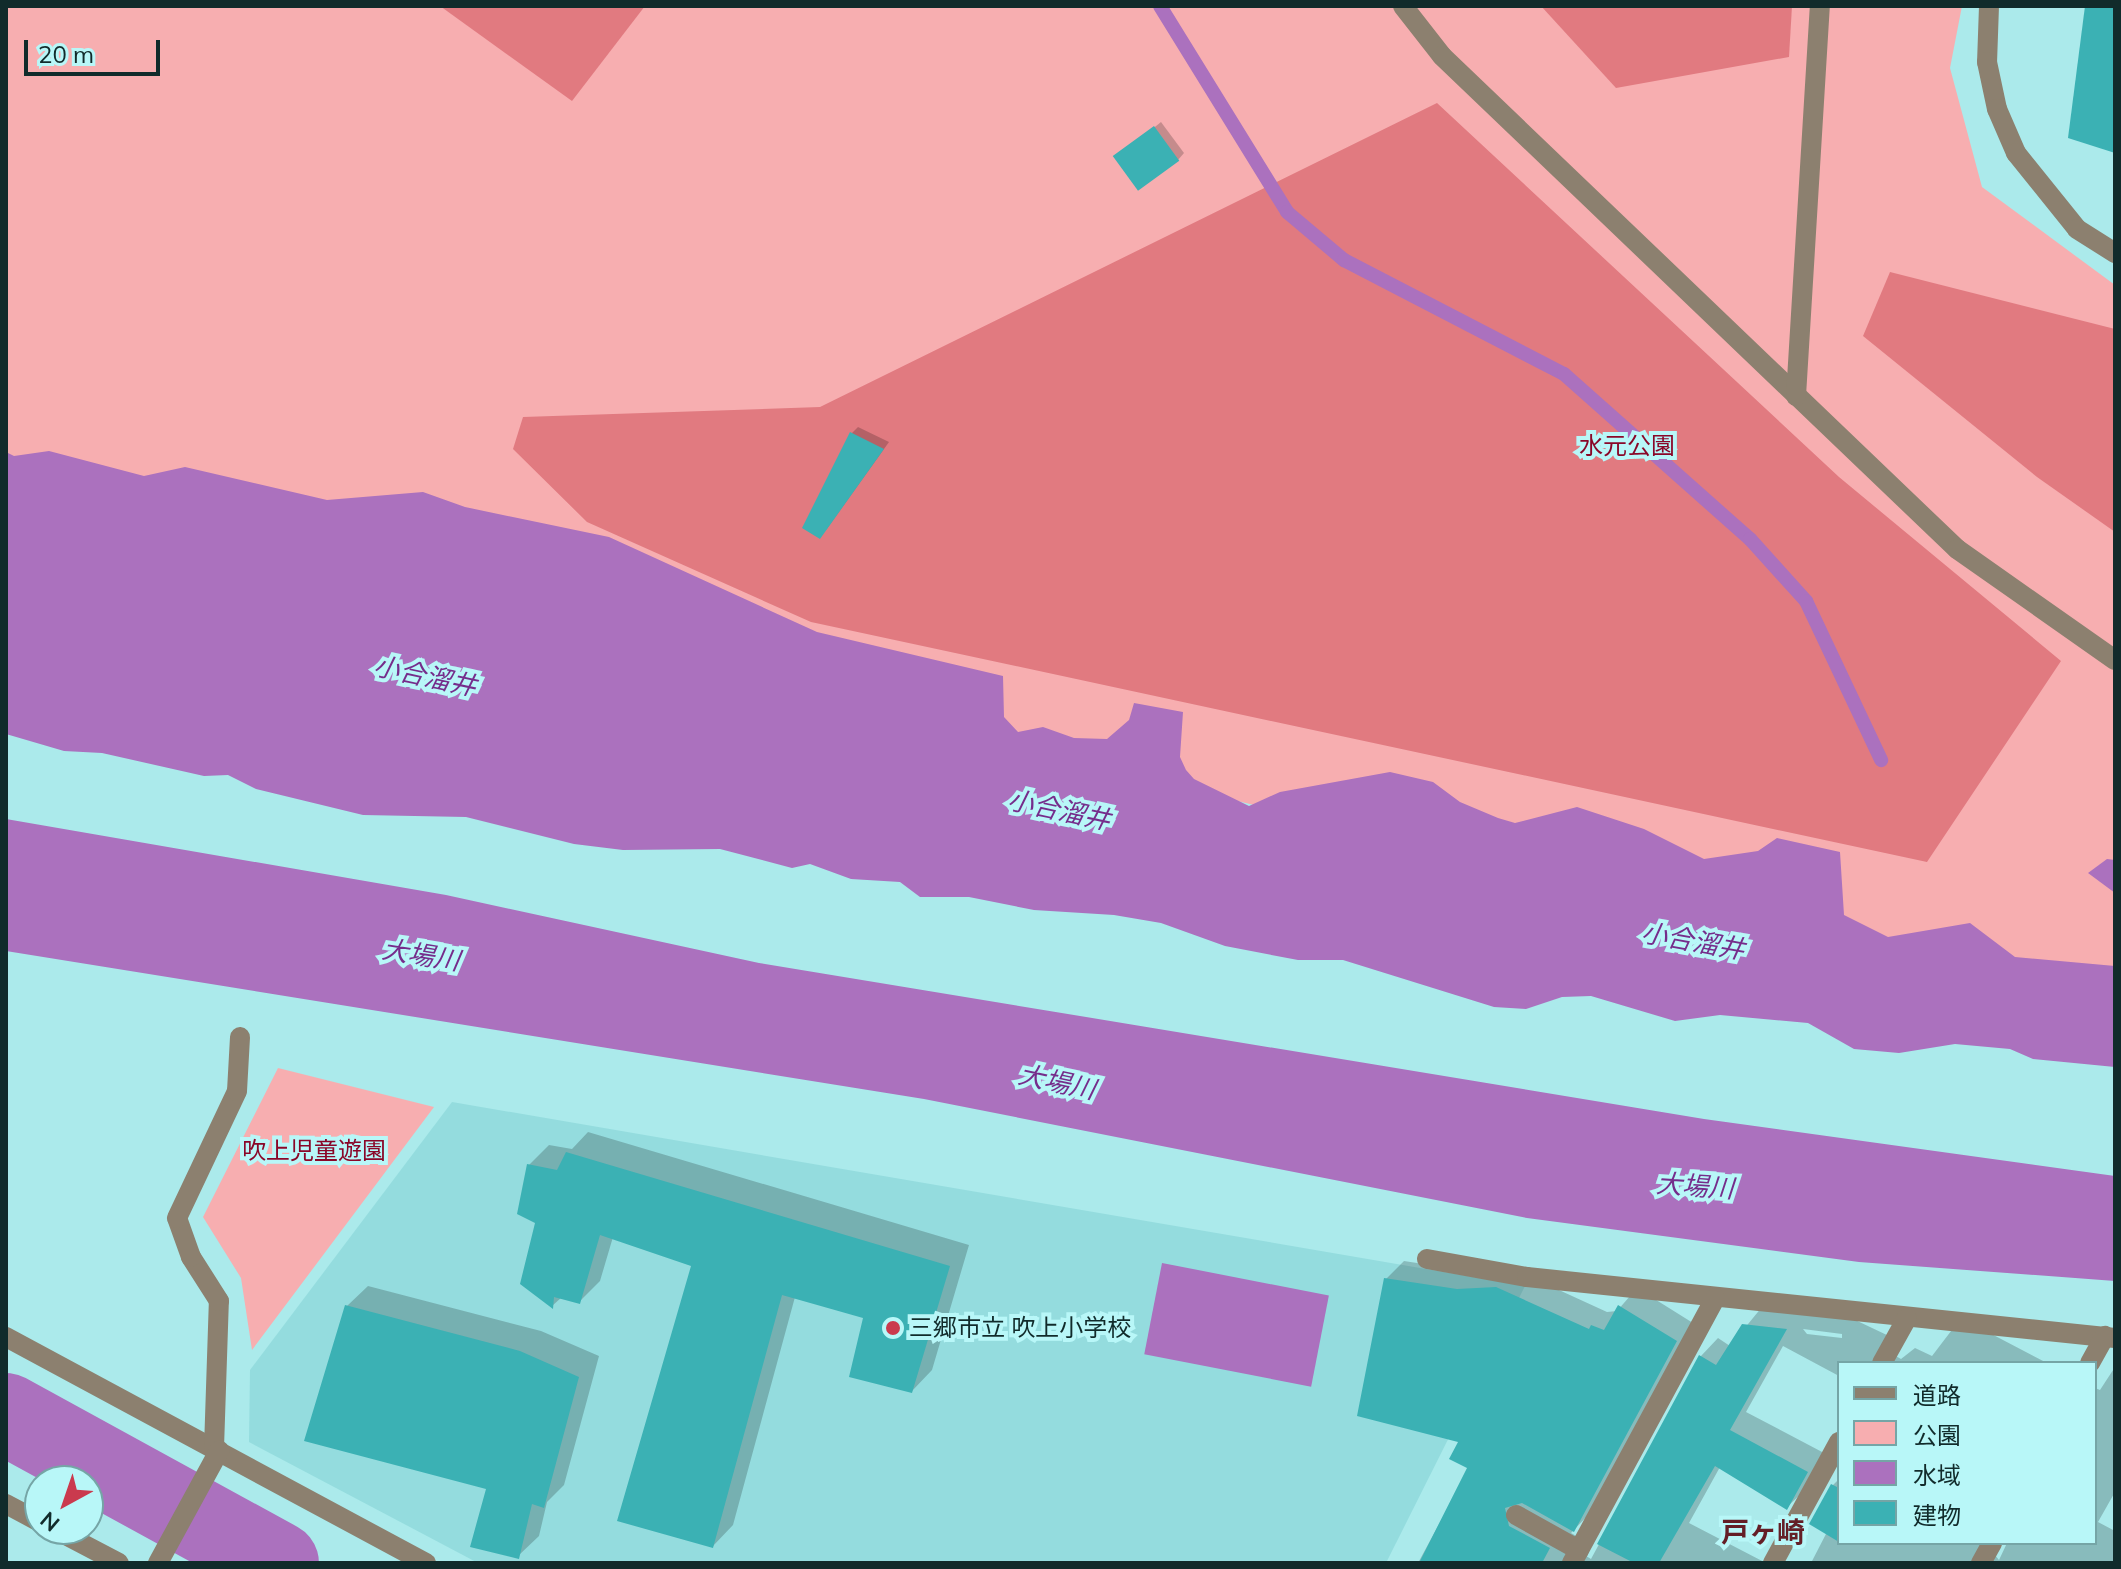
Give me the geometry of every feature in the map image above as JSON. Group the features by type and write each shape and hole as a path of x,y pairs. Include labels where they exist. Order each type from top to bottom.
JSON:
{"street":[{"path":"1403,6 1442,56 1957,549 2115,660"},
{"path":"1796,396 1820,6"},
{"path":"1989,6 1987,62 1997,109 2016,153 2077,229 2115,253"},
{"path":"158,1563 217,1449 219,1301 191,1257 177,1218 237,1091 240,1037"},
{"path":"1427,1259 1527,1277 2110,1337"},
{"path":"1516,1515 1576,1556 1715,1298"},
{"path":"1883,1361 1907,1318"},
{"path":"6,1337 426,1563"},
{"path":"2092,1361 2110,1337"},
{"path":"1773,1563 1837,1446"},
{"path":"6,1504 24,1514"},
{"path":"85,1545 119,1563"},
{"path":"1981,1563 1991,1545"}],"shaded area":[{"name":"三郷市立 吹上小学校","path":"452,1102 1525,1286 1386,1563 478,1563 249,1442 250,1370"}],"green space":[{"name":"水元公園","path":"6,6 1962,6 1950,68 1982,187 2115,285 2115,996 1580,886 310,571 6,467"},
{"path":"440,6 645,6 572,101"},
{"path":"1541,6 1792,6 1789,57 1616,88"},
{"path":"1437,103 1839,477 2061,661 1927,862 811,622 587,522 513,449 523,417 820,407"},
{"path":"1890,272 2115,329 2115,532 2037,477 1863,336"},
{"name":"吹上児童遊園","path":"278,1068 434,1107 252,1350 241,1278 203,1217"}],"water":[{"name":"小合溜井","path":"49,451 144,476 185,467 327,500 423,492 465,507 609,537 817,632 1003,676 1004,717 1018,732 1043,727 1074,738 1107,739 1129,720 1134,703 1183,712 1180,757 1186,770 1194,779 1249,806 1280,792 1390,772 1433,782 1460,802 1515,823 1577,807 1644,829 1704,859 1758,851 1777,838 1840,852 1844,915 1888,937 1970,923 2015,957 2115,966 2115,1067 2033,1059 2010,1049 1955,1044 1899,1053 1854,1049 1808,1023 1720,1015 1675,1021 1591,996 1562,997 1526,1009 1494,1007 1343,960 1298,960 1225,946 1161,923 1114,915 1034,910 969,897 920,897 900,882 851,879 810,864 792,868 720,849 623,850 574,844 466,817 363,815 256,789 228,775 204,776 102,753 64,751 6,734 6,452 14,456"},
{"name":"大場川","path":"6,819 446,895 759,963 1704,1119 2115,1176 2115,1281 1859,1262 1527,1218 924,1099 6,951"},
{"path":"2107,859 2115,860 2115,893 2088,873"},
{"path":"1162,1263 1329,1295 1311,1387 1144,1354"}],"building":[{"path":"2085,6 2115,6 2115,153 2068,138"},
{"path":"1154,126 1179,161 1138,191 1113,156"},
{"path":"850,432 884,449 820,539 802,528"},
{"path":"566,1152 950,1266 912,1393 849,1377 863,1318 782,1295 713,1548 617,1521 691,1266 600,1235 580,1304 554,1297 553,1309 520,1284 535,1223 517,1214 527,1164 557,1170"},
{"path":"1384,1278 1457,1289 1496,1287 1589,1329 1591,1325 1604,1330 1618,1305 1677,1341 1574,1532 1522,1503 1505,1508 1509,1526 1550,1548 1542,1563 1419,1563 1467,1468 1449,1459 1458,1442 1357,1416"},
{"path":"345,1305 520,1351 579,1377 544,1508 532,1504 519,1559 470,1547 486,1489 304,1441"},
{"path":"1742,1324 1787,1329 1730,1430 1808,1472 1787,1510 1715,1466 1659,1563 1634,1563 1597,1544 1699,1355 1716,1365"},
{"path":"1831,1484 1837,1487 1837,1541 1809,1524"}],"waterway":[{"path":"1160,6 1287,212 1344,260 1564,374 1750,539 1806,601 1881,760"},
{"path":"6,1414 278,1563"}],"place":[{"name":"三郷市立 吹上小学校","path":"893,1328"}],"district":[{"name":"戸ヶ崎","path":"1763,1532"}]}
